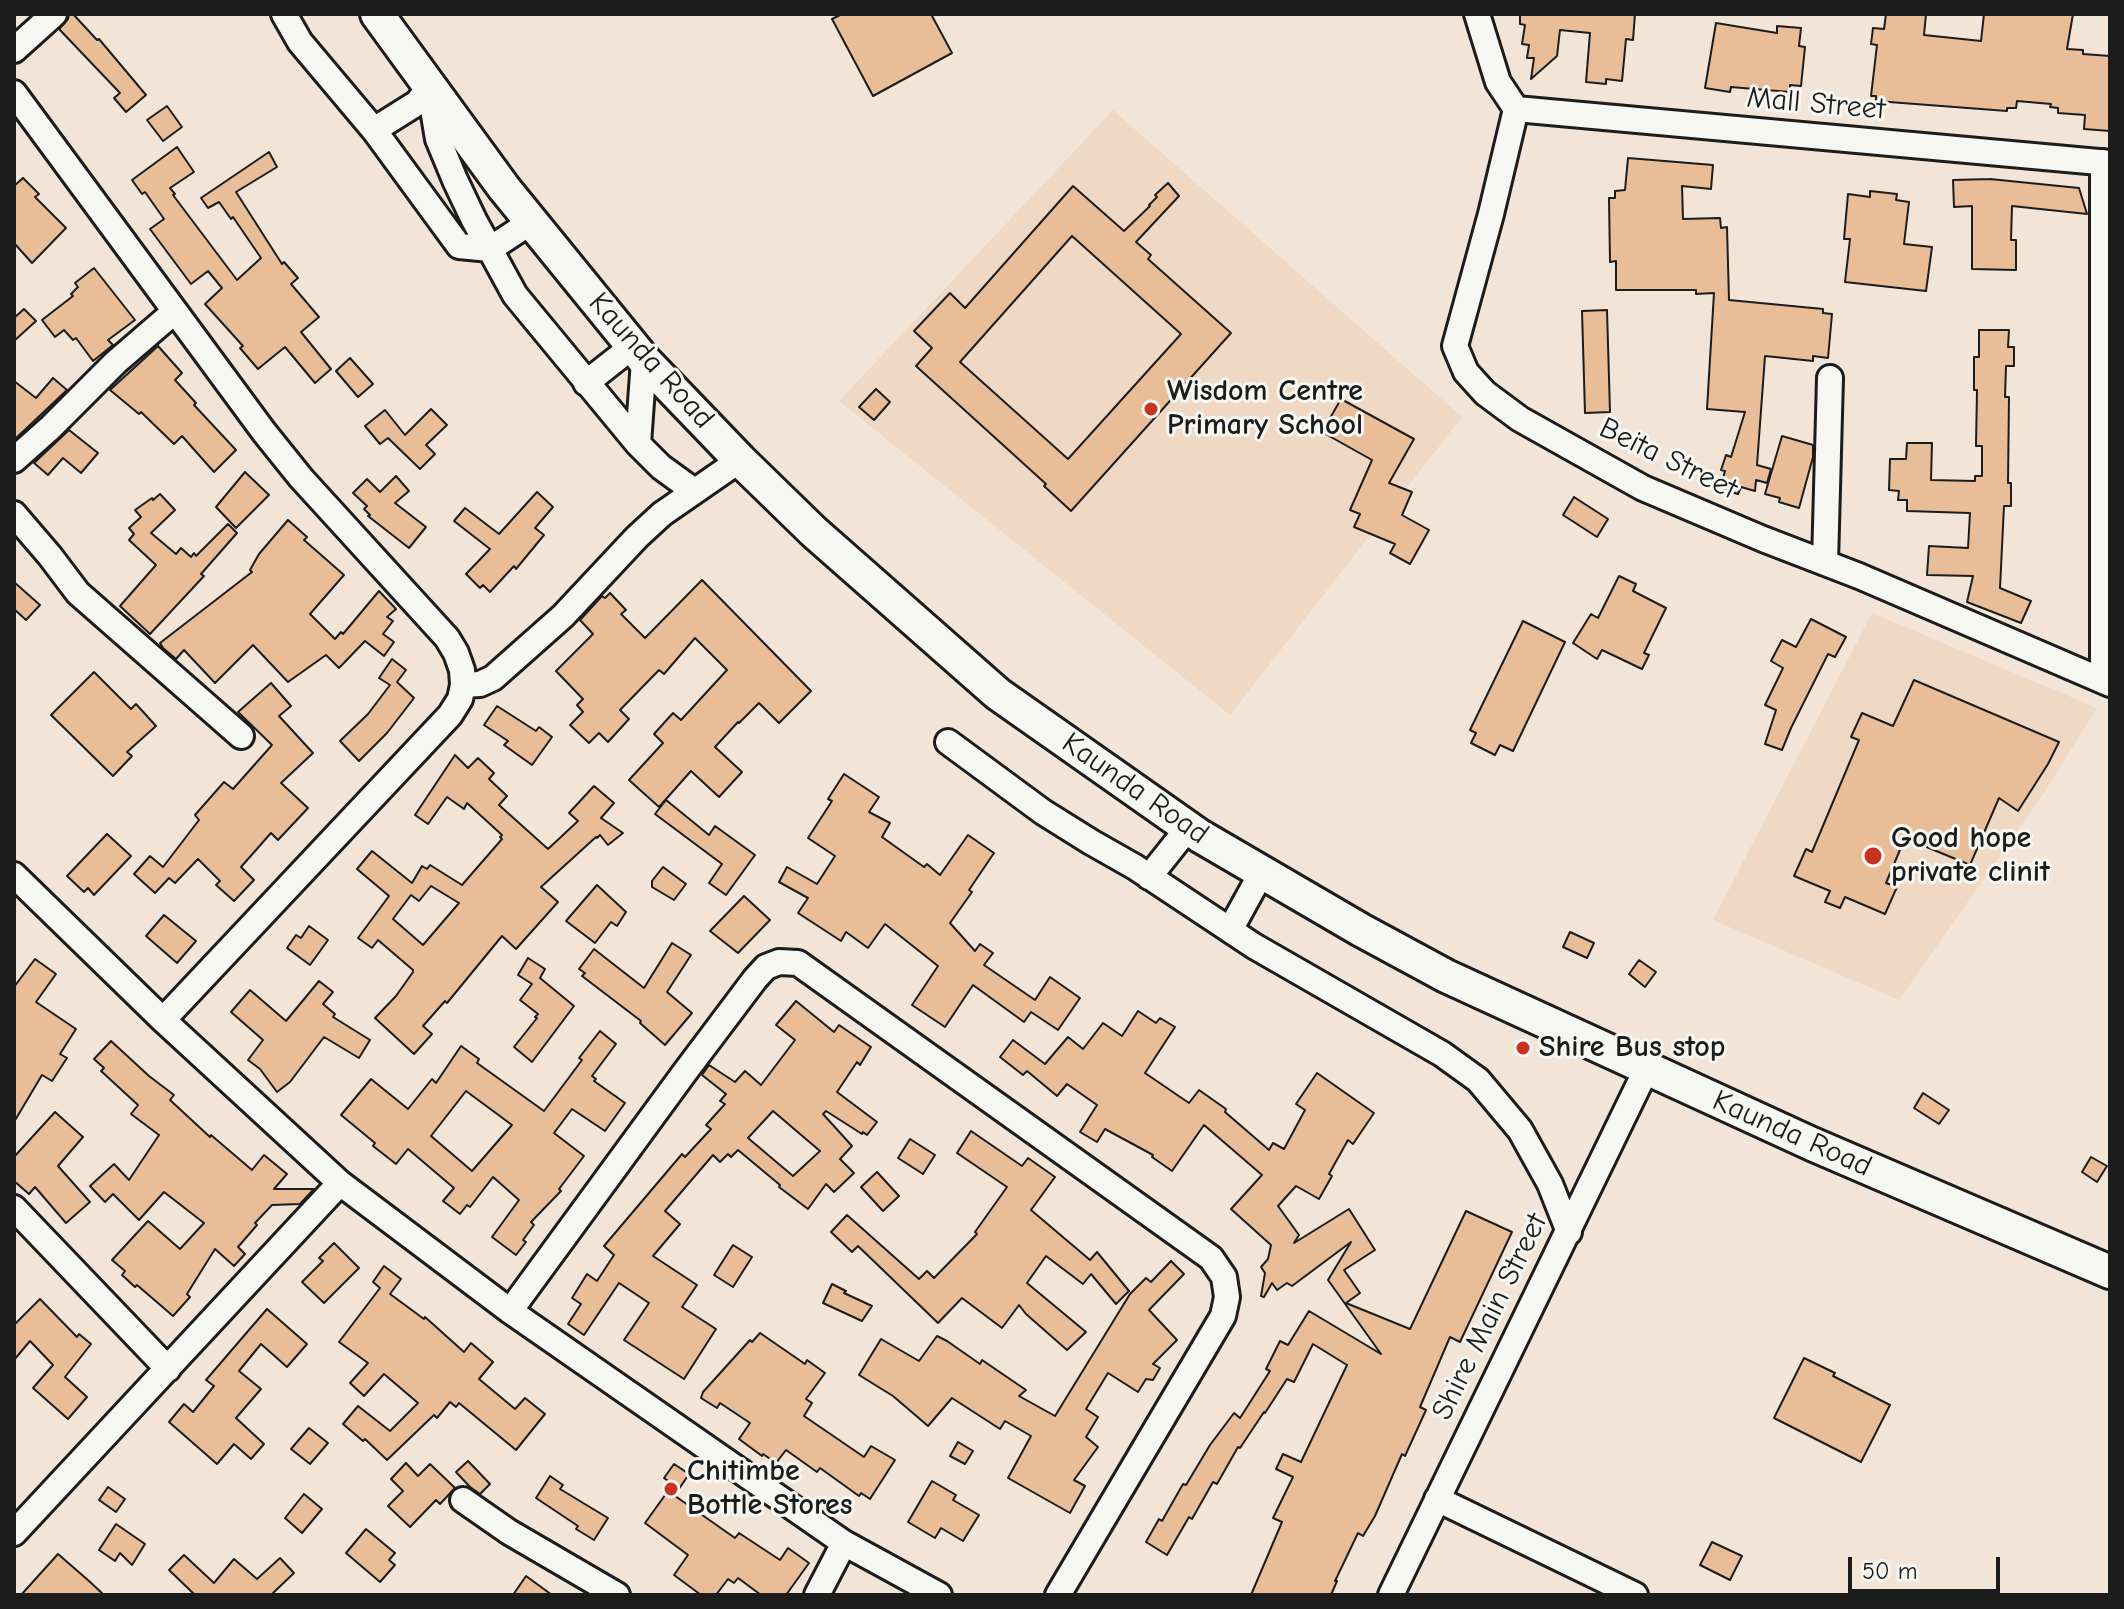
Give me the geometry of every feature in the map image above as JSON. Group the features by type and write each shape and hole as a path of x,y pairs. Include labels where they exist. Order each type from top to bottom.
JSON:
{"main road":[{"name":"Kaunda Road","path":"377,14 531,222 638,353 814,532 998,694 1188,828 1446,976 1812,1144 2110,1272"}],"street":[{"path":"14,50 54,14"},
{"path":"284,14 300,42 374,130 459,246 490,249 531,222"},
{"path":"1477,14 1498,82 1516,109"},
{"path":"374,130 417,103 429,88"},
{"path":"429,88 438,139 455,180 515,295 638,444 661,467 694,491"},
{"path":"14,93 174,312 301,478 447,638 462,670 460,699 450,715 163,1020"},
{"name":"Mall Street","path":"1516,109 2107,162"},
{"name":"Beita Street","path":"1516,109 1455,346 1466,372 1485,393 1520,419 1643,488 2106,683"},
{"path":"2106,683 2107,162"},
{"path":"14,460 116,362 174,312"},
{"path":"586,383 638,353 638,444"},
{"path":"1825,563 1830,378"},
{"path":"463,685 480,684 493,678 563,616 662,514 740,460"},
{"path":"19,531 78,593 241,736"},
{"path":"948,742 1043,812 1135,867 1254,946 1407,1032 1478,1080 1520,1130 1550,1184 1569,1232"},
{"path":"1149,877 1188,828"},
{"path":"1230,930 1262,872"},
{"path":"14,875 163,1020 340,1183 510,1311 844,1543 939,1595"},
{"path":"510,1311 755,979 766,967 779,962 798,963 1211,1258 1224,1277 1227,1297 1223,1316 1058,1595"},
{"name":"Shire Main Street","path":"1391,1595 1647,1068"},
{"path":"14,1533 340,1183"},
{"path":"14,1208 168,1369"},
{"path":"1437,1499 1635,1595"},
{"path":"463,1500 509,1532 617,1595"},
{"path":"817,1595 844,1543"}],"shaded area":[{"name":"Wisdom Centre Primary School","path":"1113,110 1462,417 1230,715 839,401"},
{"name":"Good hope private clinit","path":"1872,613 2097,708 2044,793 1899,1000 1713,920"}],"building":[{"path":"69,14 73,14 99,39 146,95 126,112 114,98 120,93 59,29"},
{"path":"842,14 931,14 952,53 873,96 832,19"},
{"path":"1520,14 1635,14 1633,40 1626,39 1622,81 1606,79 1606,84 1586,82 1590,33 1560,30 1557,56 1531,79 1534,58 1527,58 1529,45 1522,44 1525,25 1520,24"},
{"path":"1886,14 1926,14 1924,35 1981,41 1984,14 2073,14 2067,49 2110,56 2110,131 2084,129 2085,115 2058,113 2058,108 2050,107 2051,104 2017,101 2016,108 2007,108 2007,111 1876,101 1876,96 1871,96 1877,45 1871,44 1873,28 1884,29"},
{"path":"1716,23 1777,33 1777,26 1801,28 1799,46 1805,47 1801,86 1790,85 1790,92 1731,87 1730,92 1705,88"},
{"path":"167,106 182,127 163,141 147,120"},
{"path":"177,147 194,172 170,188 173,195 237,280 261,258 219,202 208,208 201,198 269,152 277,167 236,192 282,264 284,262 298,278 291,284 319,317 301,332 331,369 315,383 285,347 258,369 240,348 243,346 205,304 222,288 208,271 191,284 150,229 164,219 145,192 142,194 132,180"},
{"path":"1628,158 1713,165 1711,189 1682,186 1683,219 1720,218 1721,228 1727,227 1729,300 1823,309 1823,313 1832,314 1828,358 1813,356 1813,361 1765,356 1757,465 1771,469 1767,483 1756,480 1755,491 1741,487 1738,494 1720,489 1725,471 1721,470 1726,455 1731,457 1745,412 1707,409 1714,293 1696,294 1696,290 1616,290 1616,261 1610,262 1609,198 1615,198 1615,191 1625,190"},
{"path":"23,178 39,194 35,197 66,228 32,263 14,243 14,186"},
{"path":"1990,179 2079,188 2087,214 2012,206 2011,240 2016,240 2016,270 1972,269 1972,206 1954,207 1953,180"},
{"path":"1168,183 1179,196 1136,242 1151,255 1148,259 1231,333 1071,511 1044,486 1046,484 916,366 932,348 914,331 950,293 965,308 1073,186 1124,231 1150,206 1157,197 1155,195","holes":["1072,236 1181,334 1068,459 960,362"]},
{"path":"1870,191 1897,194 1896,200 1909,202 1904,244 1932,247 1926,291 1845,282 1850,239 1844,239 1848,194 1870,197"},
{"path":"94,268 135,320 108,340 113,345 93,361 76,338 73,340 64,330 55,337 42,320 73,296 71,294 78,287 75,283"},
{"path":"24,309 36,321 14,341 14,318"},
{"path":"1607,310 1610,412 1585,413 1582,311"},
{"path":"1979,330 2009,330 2008,347 2014,347 2014,366 2006,366 2011,506 2004,506 2000,588 2031,601 2021,623 1967,602 1973,576 1927,575 1929,546 1968,548 1970,513 1907,511 1907,500 1898,500 1899,491 1889,490 1890,459 1906,459 1907,443 1932,443 1931,480 1975,481 1975,476 1982,476 1982,446 1976,446 1977,390 1974,390 1974,357 1979,357"},
{"path":"158,346 182,373 175,380 236,450 214,472 182,436 174,444 141,412 139,414 110,390"},
{"path":"350,358 373,384 358,397 336,371"},
{"path":"53,378 67,390 14,440 14,381 36,398"},
{"path":"876,389 890,402 874,420 859,407"},
{"path":"1341,399 1414,439 1389,483 1412,492 1402,515 1429,530 1410,564 1390,553 1395,544 1354,527 1360,514 1350,510 1372,460 1322,432"},
{"path":"431,409 447,425 426,445 435,454 420,469 388,438 380,444 365,426 385,410 405,435"},
{"path":"69,430 98,453 81,473 63,458 48,475 34,463"},
{"path":"1782,436 1813,445 1813,457 1799,508 1765,494"},
{"path":"245,472 269,495 236,528 216,507"},
{"path":"396,476 409,491 395,503 426,527 409,548 368,516 364,509 367,506 353,493 367,479 380,492"},
{"path":"537,492 553,507 535,528 544,535 516,569 514,566 490,592 483,585 480,588 466,574 490,549 454,521 465,508 499,534"},
{"path":"160,494 175,510 151,533 176,554 181,548 191,557 194,553 196,556 228,524 237,533 201,574 204,576 150,634 120,606 156,565 129,540 134,534 129,528 141,517 135,510"},
{"path":"1574,497 1608,519 1597,537 1563,515"},
{"path":"288,520 307,537 304,540 344,575 310,614 335,639 341,632 343,634 379,591 396,609 387,617 393,621 383,634 394,642 384,656 365,641 339,668 326,655 288,682 253,645 215,683 184,650 176,659 163,648 160,643 252,572 250,570 259,554"},
{"path":"1619,576 1636,584 1633,591 1666,608 1644,653 1649,655 1642,669 1602,650 1597,659 1573,643 1591,614 1598,618"},
{"path":"702,580 811,691 779,723 759,703 715,747 742,772 719,797 691,771 659,807 629,780 663,743 654,734 673,713 681,720 727,670 695,638 664,674 659,670 620,710 629,719 608,742 599,733 589,743 570,725 583,712 577,705 583,699 556,671 593,634 580,620 602,596 605,598 610,593 626,610 621,614 645,638"},
{"path":"14,582 40,605 26,620 14,609"},
{"path":"1811,619 1846,637 1835,657 1828,654 1782,750 1765,744 1776,710 1765,705 1783,668 1771,661 1782,640 1796,647"},
{"path":"1523,621 1565,642 1513,751 1500,745 1495,755 1471,743 1476,733 1470,730"},
{"path":"392,659 406,670 397,682 414,698 387,733 359,761 340,741 368,714 390,685 379,678"},
{"path":"94,672 131,709 136,704 156,726 127,752 132,756 113,776 51,715"},
{"path":"1914,680 2059,742 2018,811 1999,798 1970,865 1905,838 1886,883 1897,887 1885,914 1845,897 1840,908 1825,902 1830,891 1794,876 1806,849 1812,852 1859,740 1851,737 1862,713 1893,726"},
{"path":"271,683 291,706 279,716 313,753 281,783 308,808 278,840 271,833 241,867 254,880 234,901 216,885 220,881 198,859 175,883 169,878 155,893 134,874 150,856 163,867 199,820 195,815 224,782 233,789 272,745 238,712"},
{"path":"497,706 536,731 539,727 552,737 532,765 504,745 508,741 484,725"},
{"path":"455,755 468,768 478,758 494,773 489,779 507,796 499,805 548,849 578,821 569,813 594,786 614,803 601,818 623,833 608,845 600,835 596,837 541,887 558,902 516,949 502,936 447,1003 445,1001 423,1026 432,1034 414,1054 375,1018 396,996 413,970 378,940 372,948 358,938 389,896 357,869 372,851 412,883 422,866 427,869 430,865 462,885 502,839 502,835 467,803 464,809 447,797 428,824 415,815","holes":["431,886 459,903 423,945 393,919 411,895 419,901"]},
{"path":"844,774 879,797 869,812 890,823 882,837 924,867 927,864 940,875 968,835 994,853 950,923 975,951 980,944 993,953 984,965 1035,1000 1050,977 1080,998 1058,1030 1031,1012 1024,1022 973,985 945,1027 912,1005 938,966 885,924 868,948 846,932 841,941 798,913 808,898 779,882 787,867 817,884 835,856 808,838 832,801 828,799"},
{"path":"666,800 709,835 715,826 755,855 726,895 709,883 722,864 655,814"},
{"path":"107,834 131,856 94,895 88,888 84,892 67,876"},
{"path":"663,867 686,884 674,900 652,887 652,881"},
{"path":"597,885 626,912 617,926 611,922 595,943 566,921"},
{"path":"744,896 770,920 738,953 710,931"},
{"path":"164,915 196,941 177,963 146,936"},
{"path":"309,926 328,940 310,965 287,948 296,935 301,938"},
{"path":"1570,932 1594,943 1587,958 1563,947"},
{"path":"672,943 691,955 667,992 692,1013 665,1045 641,1021 582,976 585,973 579,969 594,949 644,988"},
{"path":"528,958 545,969 540,978 574,1006 532,1062 514,1047 538,1014 520,1000 532,984 518,975"},
{"path":"35,959 56,974 36,1002 76,1029 60,1054 67,1058 52,1081 42,1075 14,1122 14,987"},
{"path":"1639,960 1656,972 1645,987 1629,974"},
{"path":"319,981 333,992 323,1004 335,1014 333,1017 370,1040 359,1058 324,1037 290,1082 277,1092 260,1069 248,1060 263,1040 231,1012 250,990 286,1021"},
{"path":"796,1001 834,1032 839,1025 871,1047 837,1092 877,1122 867,1135 826,1111 823,1114 852,1146 840,1159 854,1173 834,1192 826,1184 808,1209 738,1150 720,1162 713,1155 665,1211 680,1224 653,1256 697,1285 682,1307 716,1329 684,1379 624,1340 649,1303 619,1283 584,1335 568,1324 581,1304 572,1298 587,1274 597,1281 614,1255 604,1246 682,1154 685,1157 711,1129 706,1125 725,1104 720,1101 726,1094 702,1075 709,1065 735,1082 745,1071 761,1085 795,1040 776,1025","holes":["773,1111 820,1151 793,1176 748,1138"]},
{"path":"1138,1011 1156,1023 1160,1018 1175,1027 1145,1073 1189,1103 1199,1090 1226,1109 1225,1112 1269,1150 1273,1143 1284,1149 1305,1110 1296,1104 1317,1073 1374,1113 1353,1144 1348,1140 1319,1199 1296,1186 1278,1206 1299,1235 1294,1243 1349,1209 1375,1250 1344,1270 1360,1293 1346,1303 1410,1329 1466,1211 1512,1232 1460,1342 1450,1337 1420,1407 1426,1410 1405,1456 1402,1454 1363,1536 1358,1533 1331,1595 1251,1595 1282,1522 1273,1518 1293,1477 1276,1469 1283,1454 1301,1462 1347,1365 1313,1344 1294,1382 1287,1379 1238,1447 1217,1484 1213,1482 1192,1519 1189,1517 1167,1555 1146,1542 1234,1413 1240,1418 1270,1371 1266,1369 1280,1341 1288,1345 1309,1311 1381,1354 1328,1280 1351,1242 1292,1286 1287,1283 1277,1290 1272,1283 1264,1297 1261,1296 1265,1273 1261,1267 1268,1259 1271,1245 1231,1209 1262,1175 1204,1125 1172,1171 1153,1155 1105,1129 1097,1142 1080,1132 1097,1105 1067,1084 1057,1096 1027,1071 1023,1075 1000,1057 1013,1040 1045,1064 1068,1037 1083,1049 1103,1023 1122,1036"},
{"path":"600,1031 616,1044 592,1076 596,1079 594,1081 625,1103 605,1131 572,1109 554,1133 584,1156 559,1189 561,1191 531,1222 534,1225 516,1255 492,1237 519,1200 493,1177 470,1207 467,1205 460,1214 443,1201 454,1188 408,1149 396,1164 341,1115 371,1079 408,1109 432,1079 436,1083 461,1046 479,1059 477,1063 544,1111 582,1060 579,1058","holes":["466,1091 512,1125 472,1171 431,1136"]},
{"path":"111,1041 174,1095 170,1100 210,1137 252,1170 264,1155 287,1174 274,1189 314,1189 300,1204 272,1205 238,1247 245,1254 234,1266 215,1249 187,1294 190,1297 173,1316 137,1285 135,1287 122,1275 125,1271 112,1260 148,1221 180,1249 204,1223 164,1192 139,1220 113,1194 105,1202 90,1186 114,1164 129,1180 159,1135 131,1114 138,1105 101,1071 104,1068 94,1059"},
{"path":"1923,1093 1949,1110 1939,1124 1914,1108"},
{"path":"55,1112 83,1137 58,1166 90,1202 66,1223 35,1187 29,1194 14,1181 14,1157"},
{"path":"971,1131 1022,1166 1028,1158 1055,1177 1031,1210 1090,1260 1097,1252 1129,1291 1116,1304 1091,1274 1083,1284 1046,1256 1027,1283 1086,1332 1067,1350 1019,1305 1002,1328 962,1298 938,1323 858,1246 852,1252 831,1232 847,1215 919,1279 927,1271 934,1278 977,1234 975,1232 1007,1187 957,1153"},
{"path":"910,1139 935,1155 923,1174 898,1158"},
{"path":"2091,1157 2107,1166 2097,1182 2082,1172"},
{"path":"877,1172 899,1196 883,1211 861,1187"},
{"path":"334,1243 359,1268 324,1303 302,1282 323,1261 319,1258"},
{"path":"733,1245 752,1257 733,1287 714,1275"},
{"path":"1171,1261 1184,1274 1149,1310 1177,1340 1153,1364 1160,1368 1153,1380 1146,1379 1138,1392 1108,1373 1086,1409 1098,1417 1086,1437 1098,1447 1074,1480 1085,1486 1070,1513 1008,1478 1031,1436 1005,1421 1000,1429 952,1398 928,1426 893,1396 859,1375 881,1339 919,1361 937,1336 980,1364 982,1360 1026,1390 1019,1396 1055,1416 1130,1294 1146,1278 1151,1282"},
{"path":"384,1266 401,1279 390,1294 425,1317 464,1352 471,1343 493,1362 479,1379 515,1409 525,1398 545,1414 516,1450 459,1403 456,1407 450,1402 437,1418 434,1415 387,1460 343,1424 358,1406 390,1431 418,1403 384,1374 364,1396 350,1383 368,1363 339,1342 380,1288 373,1282"},
{"path":"832,1284 872,1306 862,1321 823,1303"},
{"path":"40,1299 77,1337 79,1334 91,1344 65,1377 87,1397 68,1419 33,1388 53,1365 30,1341 14,1360 14,1325"},
{"path":"267,1309 307,1344 287,1367 261,1344 239,1371 261,1389 236,1418 264,1444 251,1459 234,1444 217,1464 169,1422 184,1404 193,1412 214,1386 206,1380"},
{"path":"760,1333 805,1364 807,1360 825,1373 806,1399 812,1403 804,1416 864,1457 871,1446 895,1460 870,1499 861,1493 859,1496 820,1468 817,1472 786,1450 776,1463 762,1456 739,1439 750,1423 720,1403 717,1408 701,1398 750,1340 752,1342"},
{"path":"1804,1358 1890,1405 1861,1462 1774,1418"},
{"path":"309,1428 328,1443 310,1464 291,1449"},
{"path":"958,1442 973,1451 965,1464 950,1456"},
{"path":"468,1461 490,1484 480,1494 456,1472"},
{"path":"406,1463 418,1476 430,1464 455,1488 440,1504 436,1500 410,1527 388,1506 403,1491 391,1479"},
{"path":"674,1464 689,1474 679,1489 664,1478"},
{"path":"550,1476 563,1485 560,1489 608,1518 594,1540 536,1498"},
{"path":"932,1481 956,1495 953,1500 979,1515 963,1541 941,1528 935,1538 908,1522"},
{"path":"108,1487 125,1499 116,1512 99,1500"},
{"path":"668,1491 735,1538 739,1533 780,1560 788,1548 809,1563 786,1595 761,1595 738,1578 734,1583 728,1579 716,1595 701,1595 674,1575 688,1555 645,1523"},
{"path":"304,1494 322,1509 302,1533 285,1518"},
{"path":"116,1524 145,1544 132,1565 120,1553 115,1561 99,1550"},
{"path":"366,1529 395,1553 389,1560 395,1565 380,1582 346,1553"},
{"path":"1712,1542 1742,1556 1730,1580 1700,1565"},
{"path":"58,1554 89,1581 104,1595 21,1595"},
{"path":"184,1555 214,1583 234,1559 257,1579 280,1558 294,1573 273,1593 276,1595 195,1595 169,1570"},
{"path":"526,1576 552,1595 513,1595"}],"place":[{"name":"Wisdom Centre Primary School","path":"1151,409"},
{"name":"Good hope private clinit","path":"1873,856"},
{"name":"Shire Bus stop","path":"1523,1048"},
{"name":"Chitimbe Bottle Stores","path":"671,1489"}]}
